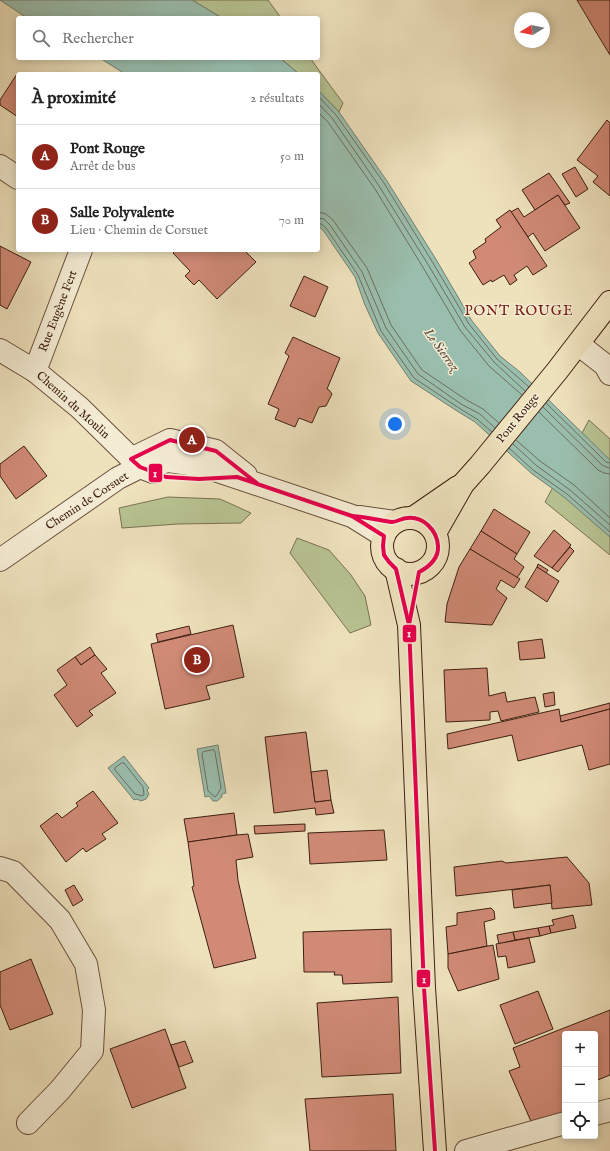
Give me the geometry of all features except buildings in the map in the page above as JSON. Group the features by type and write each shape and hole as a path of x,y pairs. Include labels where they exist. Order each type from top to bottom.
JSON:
{"main road":[{"name":"Pont Rouge","path":"463,484 557,371 610,302"},
{"path":"398,525 422,520 430,526 435,533 438,541 438,548 436,556 427,568 412,574 403,573 396,570 384,555 382,546 398,525 463,484"},
{"path":"435,533 463,484"},
{"path":"396,570 409,625 424,988 435,1151"},
{"path":"409,625 419,572"}],"street":[{"path":"0,166 16,177"},
{"name":"Rue Eugène Fert","path":"35,371 80,252"},
{"path":"578,344 605,365 610,374"},
{"name":"Chemin du Moulin","path":"0,350 35,371 80,408 136,463"},
{"path":"136,463 170,440 216,451 258,484"},
{"name":"Chemin de Corsuet","path":"0,560 118,478 136,463 169,461 203,466 352,516 398,525"},
{"path":"0,868 13,872 60,920 86,964 94,1010 92,1051 60,1090 28,1123"},
{"path":"598,1113 610,1110"},
{"path":"466,1151 562,1124"}],"shaded area":[{"path":"192,0 268,0 280,16 219,16"},
{"path":"282,60 311,60 343,103 339,112 320,92 320,72 297,72"},
{"path":"589,420 610,439 610,555 545,502"},
{"path":"168,497 220,499 251,513 241,523 178,524 122,528 119,508"},
{"path":"297,538 329,550 351,575 365,596 371,625 350,633 290,553"}],"water":[{"path":"0,0 192,0 219,16 24,16"},
{"path":"103,60 282,60 297,72 122,72"},
{"name":"Le Sierroz","path":"320,92 339,112 387,181 437,261 472,321 500,356 520,372 610,460 610,537 564,497 531,473 475,422 411,381 378,333 365,305 355,277 320,228"},
{"path":"218,745 226,793 222,794 222,797 217,801 213,801 209,796 205,797 197,749"},
{"path":"124,756 149,788 147,790 149,794 146,799 141,801 137,799 134,800 108,768"}],"transit line":[{"name":"1","path":"258,484 216,451 170,440 131,459 140,467 166,477 199,479 237,477 352,516 384,536 384,555 396,569 409,625 424,988 435,1151"},
{"name":"1","path":"352,516 392,522 405,518 418,519 428,525 435,535 438,546 437,554 433,562 419,572 409,625"}],"place":[{"name":"Pont Rouge","path":"192,440"},
{"name":"Salle Polyvalente","path":"197,660"}],"district":[{"name":"PONT ROUGE","path":"519,311"}]}
